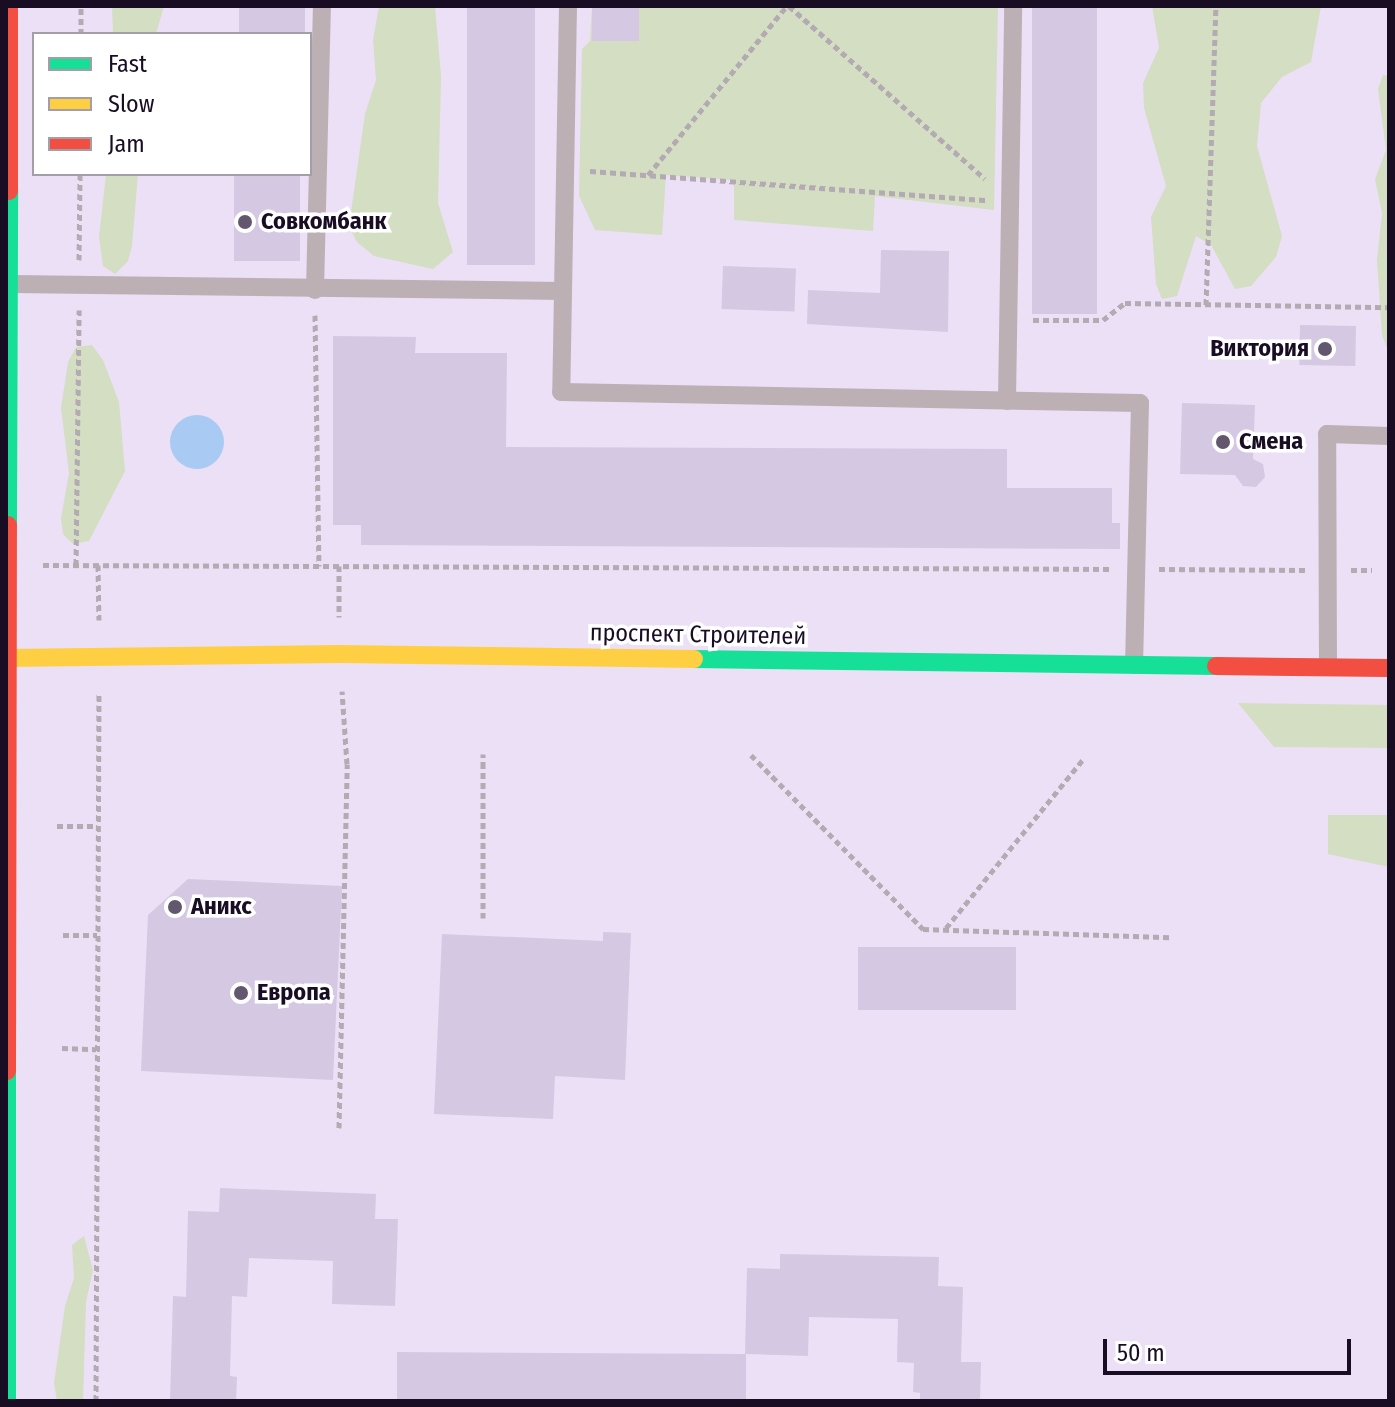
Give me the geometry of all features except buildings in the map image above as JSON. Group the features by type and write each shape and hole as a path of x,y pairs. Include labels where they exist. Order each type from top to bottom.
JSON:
{"street":[{"path":"7,1401 12,284 9,6"},
{"name":"проспект Строителей","path":"8,658 340,654 1389,668"}],"lane":[{"path":"315,290 322,6"},
{"path":"568,6 561,392 1140,403 1134,665"},
{"path":"1007,401 1013,6"},
{"path":"12,284 563,291"},
{"path":"1328,667 1327,434 1389,436"}],"path":[{"path":"81,6 81,32"},
{"path":"648,175 788,6 1010,201"},
{"path":"1206,305 1216,6"},
{"path":"565,170 1010,201"},
{"path":"76,565 80,176"},
{"path":"315,290 319,566"},
{"path":"1008,320 1103,320 1125,303 1389,307"},
{"path":"10,565 1372,570"},
{"path":"96,1401 98,565"},
{"path":"483,754 483,918"},
{"path":"751,755 923,929 1170,937"},
{"path":"945,929 1084,758"},
{"path":"339,1128 347,764"},
{"path":"57,826 97,826"},
{"path":"63,935 97,935"},
{"path":"62,1048 96,1049"}],"green space":[{"path":"112,6 164,6 157,32 113,32"},
{"path":"379,6 435,6 441,76 438,203 453,252 433,269 374,256 357,242 349,226 365,114 376,80 373,40"},
{"path":"592,6 998,6 994,210 875,196 873,231 734,220 734,180 666,175 662,235 595,230 579,196 582,49 590,41"},
{"path":"1152,6 1321,6 1311,62 1282,77 1261,103 1257,146 1282,236 1276,257 1251,286 1235,289 1211,245 1196,236 1177,296 1162,299 1156,284 1151,217 1166,186 1144,108 1143,83 1159,48"},
{"path":"1383,75 1389,76 1389,354 1382,335 1377,260 1382,213 1375,179 1386,150 1378,89"},
{"path":"106,176 138,176 132,246 128,261 115,274 103,266 99,237"},
{"path":"92,345 103,360 119,402 125,471 89,541 73,544 63,534 61,518 69,473 61,408 68,362 76,347"},
{"path":"1238,703 1389,705 1389,748 1274,747"},
{"path":"1328,815 1389,815 1389,867 1328,854"},
{"path":"84,1236 93,1270 86,1302 83,1401 57,1401 54,1383 65,1306 74,1278 72,1245"}],"water":[{"path":"197,415 216,423 224,442 216,461 197,469 178,461 170,442 178,423"}],"traffic: fast":[{"path":"8,525 9,191"},
{"path":"694,659 1216,666"},
{"path":"7,1071 7,1401"}],"traffic: slow":[{"path":"6,658 340,654 694,659"}],"traffic: jam":[{"path":"9,6 9,191"},
{"path":"7,1071 8,525"},
{"path":"1216,666 1389,668"}],"place":[{"name":"Совкомбанк","path":"245,222"},
{"name":"Виктория","path":"1325,349"},
{"name":"Смена","path":"1223,442"},
{"name":"Аникс","path":"175,907"},
{"name":"Европа","path":"241,993"}]}
